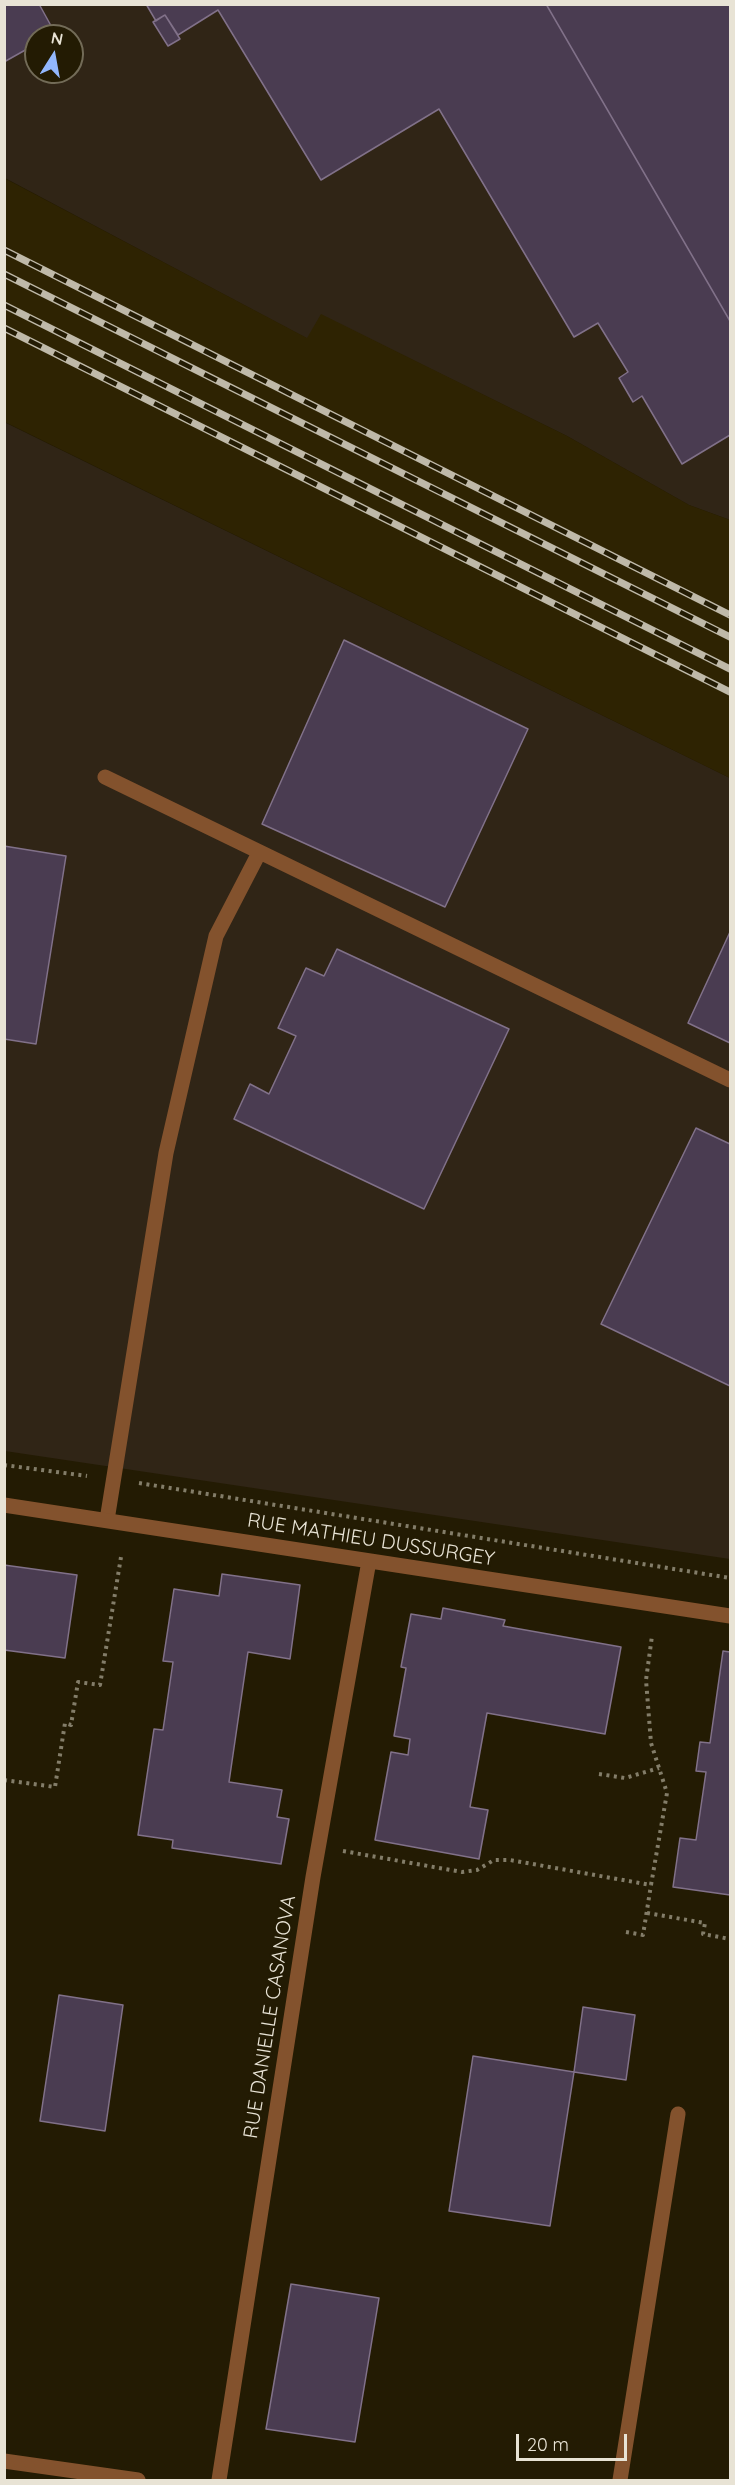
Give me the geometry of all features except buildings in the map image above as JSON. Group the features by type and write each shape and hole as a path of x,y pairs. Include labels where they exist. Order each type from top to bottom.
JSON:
{"street":[{"path":"105,777 730,1080"},
{"path":"107,1520 166,1153 216,936 259,853"},
{"name":"RUE MATHIEU DUSSURGEY","path":"4,1505 730,1616"},
{"name":"RUE DANIELLE CASANOVA","path":"219,2481 319,1846 369,1561"},
{"path":"620,2481 678,2114"},
{"path":"4,2461 138,2481"}],"path":[{"path":"4,1465 114,1479 730,1578"},
{"path":"4,1780 55,1787 65,1723 71,1725 78,1682 100,1685 121,1557"},
{"path":"626,1932 644,1935 667,1793 651,1743 646,1680 652,1636"},
{"path":"599,1774 625,1778 659,1768"},
{"path":"319,1846 462,1872 477,1870 494,1860 510,1860 651,1885"},
{"path":"647,1913 705,1923 703,1934 730,1939"}],"shaded area":[{"path":"4,5 730,5 730,520 689,505 567,436 321,315 308,339 5,178"},
{"path":"4,178 307,338 321,314 567,436 689,505 730,520 730,778 5,422"},
{"path":"4,422 730,778 730,1559 5,1451"}],"railway":[{"path":"4,250 730,615"},
{"path":"4,274 730,637"},
{"path":"4,305 730,669"},
{"path":"4,328 730,692"}]}
